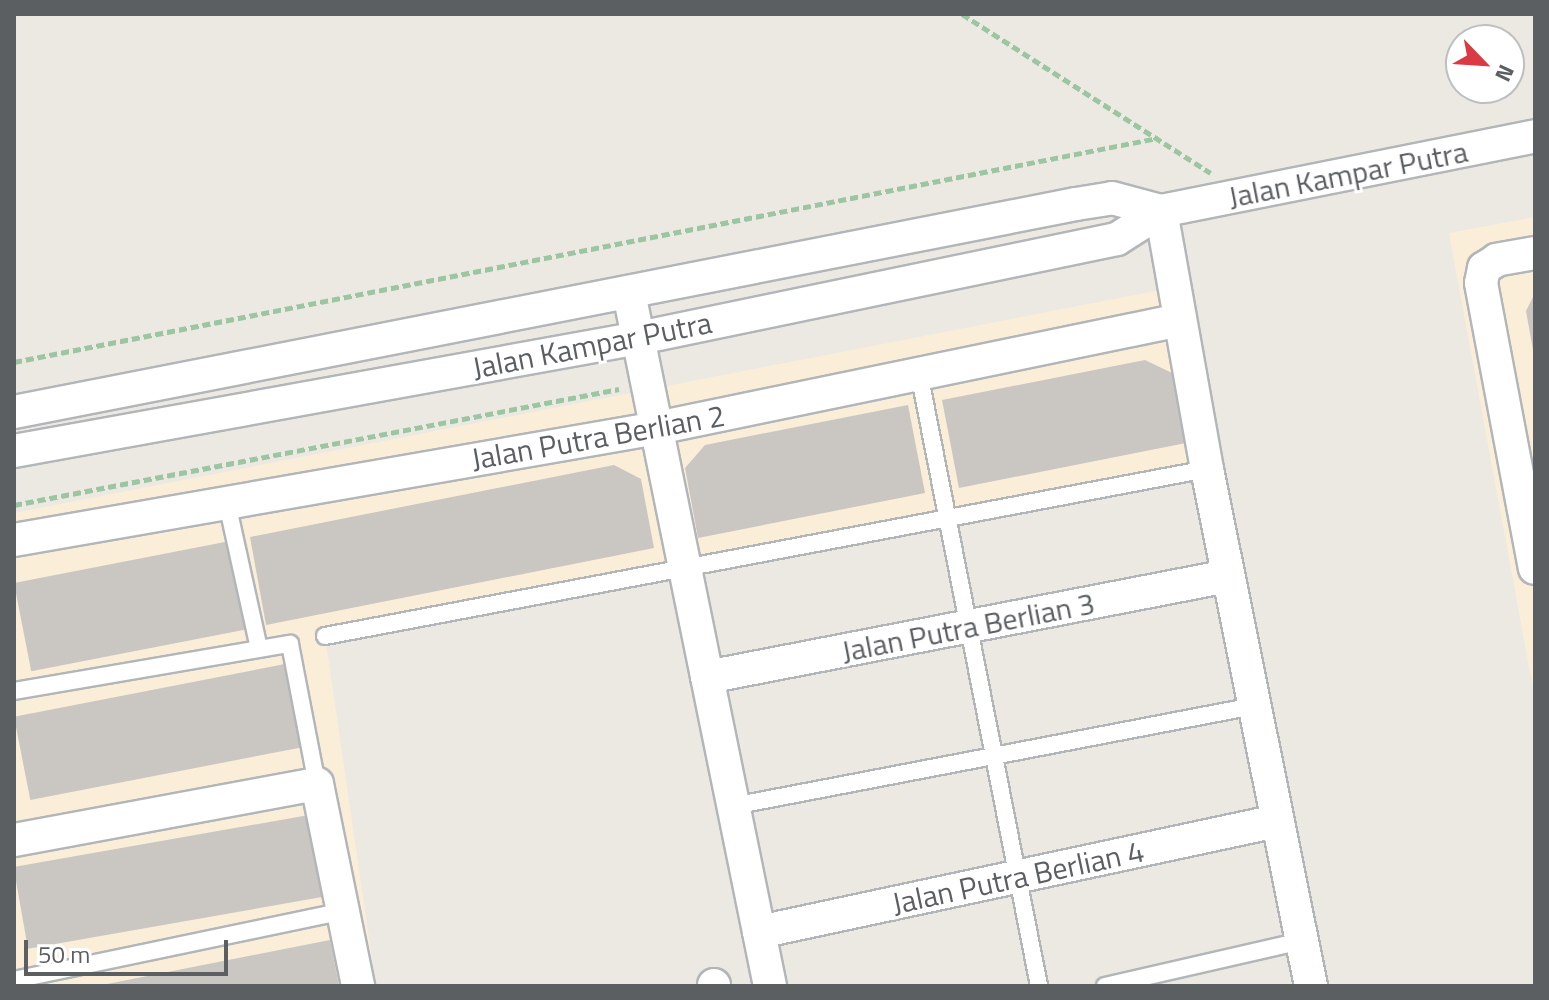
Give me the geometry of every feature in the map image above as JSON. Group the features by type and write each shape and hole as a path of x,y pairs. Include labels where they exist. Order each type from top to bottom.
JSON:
{"street":[{"name":"Jalan Kampar Putra","path":"14,451 639,338 1117,239 1161,211 1535,136"},
{"name":"Jalan Kampar Putra","path":"14,412 1088,202 1112,198 1161,211"},
{"path":"1161,211 1207,469 1311,986"},
{"path":"1535,253 1484,268 1481,283 1535,568"},
{"path":"629,293 770,986"},
{"name":"Jalan Putra Berlian 2","path":"14,540 657,428 1180,320"},
{"name":"Jalan Putra Berlian 3","path":"707,677 1228,576"},
{"path":"14,840 317,784 358,986"},
{"name":"Jalan Putra Berlian 4","path":"759,932 1277,821"}],"lane":[{"path":"919,373 1039,986"},
{"path":"325,636 1207,469"},
{"path":"227,503 259,648"},
{"path":"14,691 290,644 317,784"},
{"path":"733,806 1254,706"},
{"path":"14,980 343,911"},
{"path":"1105,986 1302,941"}],"path":[{"path":"962,14 1211,173 1232,197"},
{"path":"14,362 1158,138"},
{"path":"14,505 648,384"}],"shaded area":[{"path":"1535,217 1535,699 1449,233"},
{"path":"1181,286 1221,465 326,643 376,986 14,986 14,513"}],"building":[{"path":"1535,293 1535,350 1533,350 1526,311"},
{"path":"1145,360 1172,373 1186,443 959,488 942,400"},
{"path":"908,405 925,493 698,538 685,468 705,445"},
{"path":"614,465 641,479 654,548 266,625 250,537"},
{"path":"230,541 247,629 31,671 14,583"},
{"path":"285,664 301,747 30,800 14,717"},
{"path":"309,815 323,897 28,949 14,867"},
{"path":"330,940 339,986 102,986 102,985"}]}
